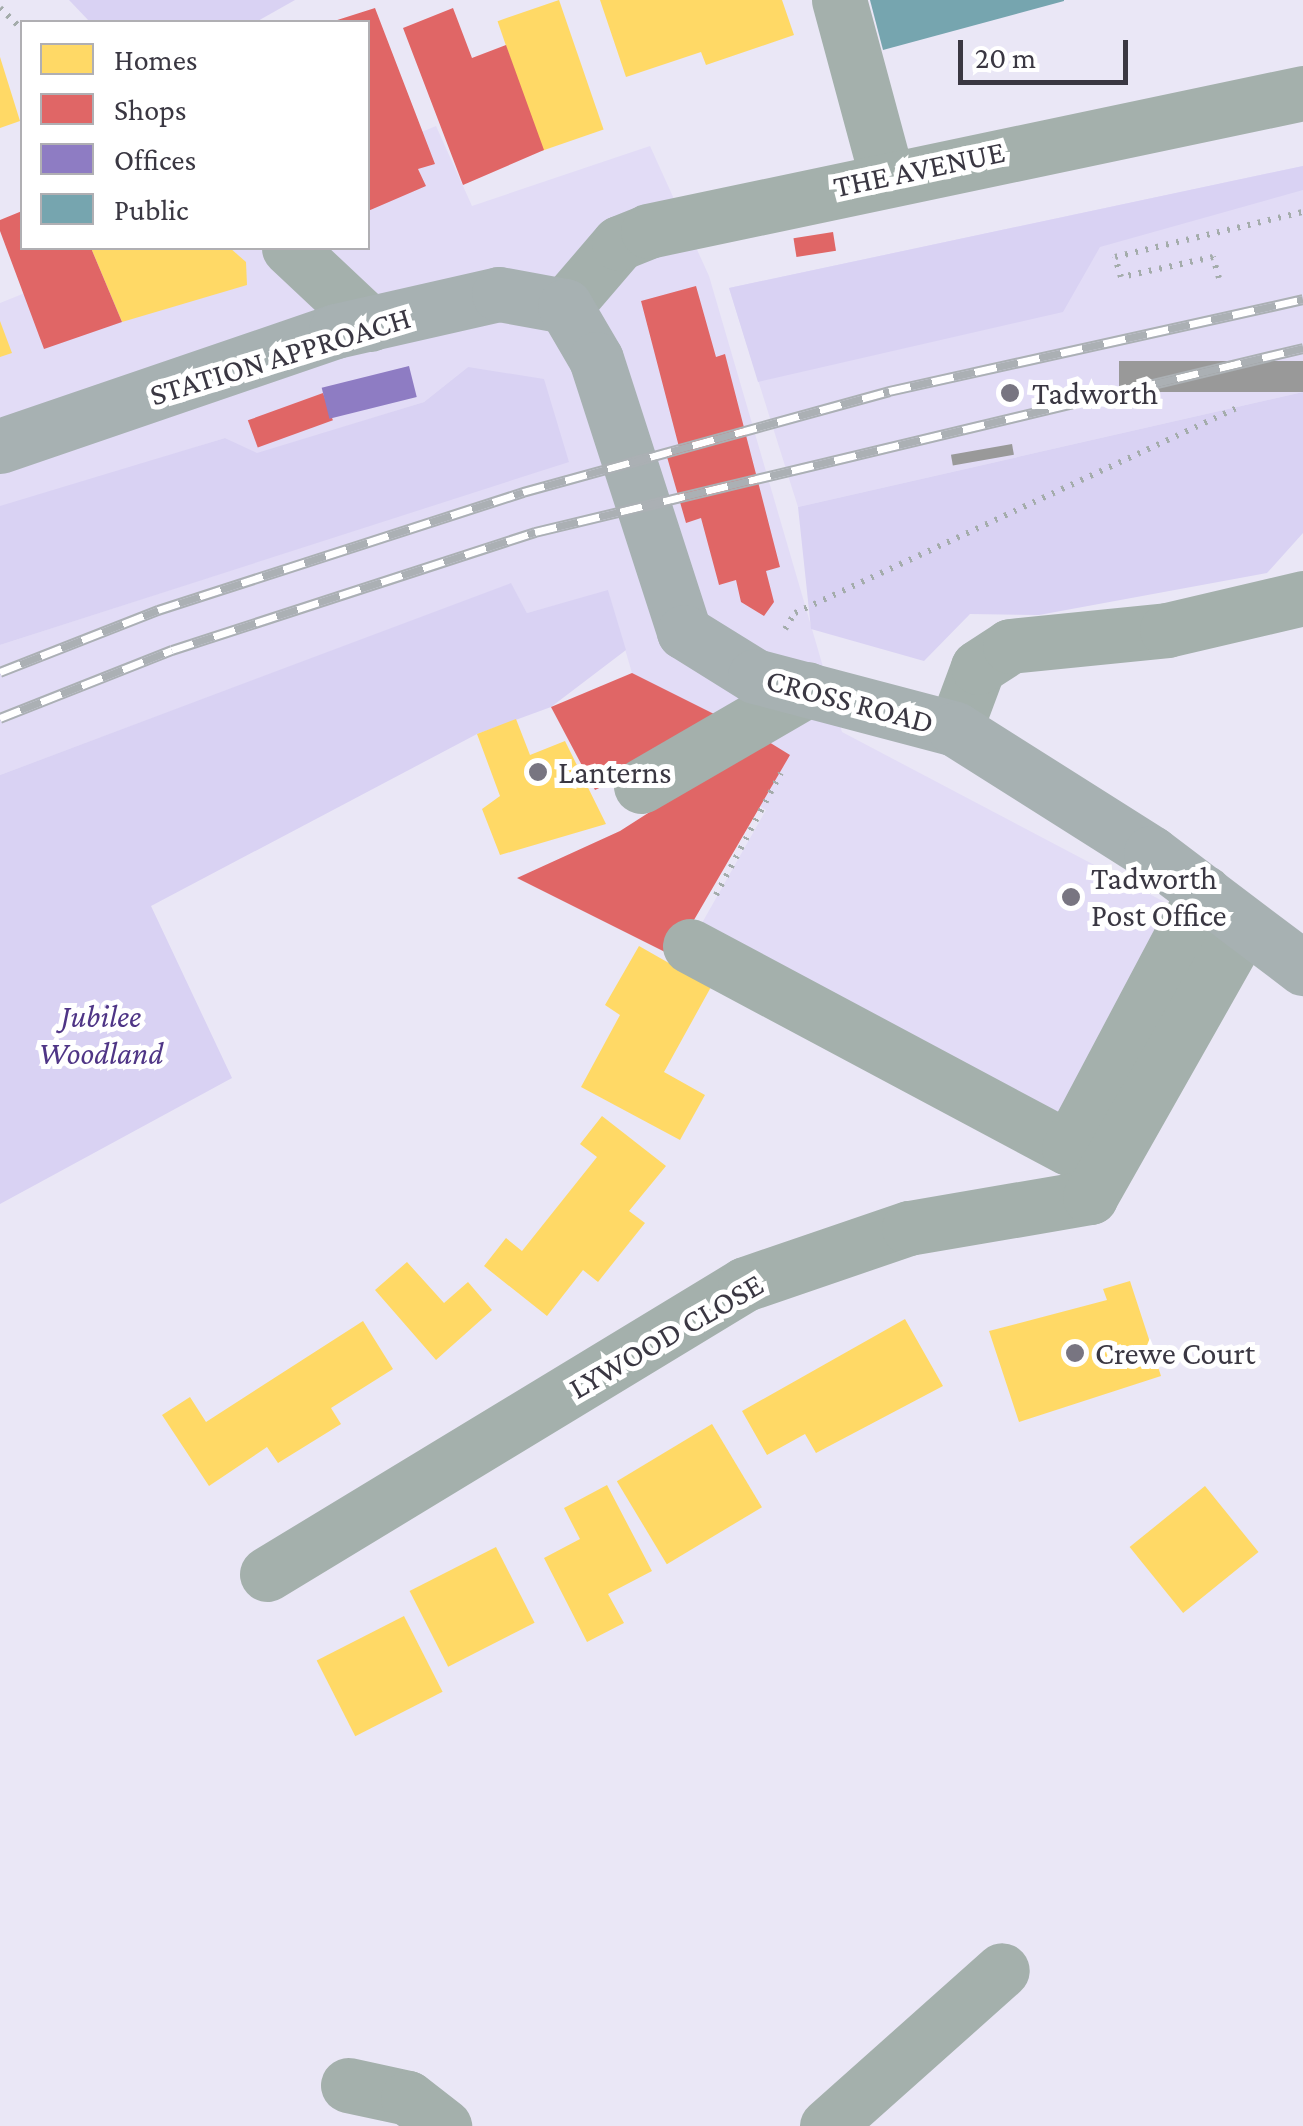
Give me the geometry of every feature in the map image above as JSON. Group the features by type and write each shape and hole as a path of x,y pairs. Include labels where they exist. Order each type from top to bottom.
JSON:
{"main road":[{"name":"STATION APPROACH","path":"0,446 370,324 499,294 565,306"},
{"name":"CROSS ROAD","path":"565,306 596,359 676,620 718,659 755,676 955,730 1224,909 1303,968"}],"street":[{"path":"839,0 886,174"},
{"name":"THE AVENUE","path":"565,306 619,243 648,231 886,174 1303,94"},
{"path":"291,250 370,324"},
{"path":"955,730 978,667 1010,646 1167,630 1303,598"},
{"path":"641,786 816,691"},
{"path":"690,946 1069,1148 1224,909"},
{"name":"LYWOOD CLOSE","path":"267,1574 744,1284 909,1228 1090,1197 1224,909"},
{"path":"827,2126 1002,1970"},
{"path":"348,2084 408,2098 444,2126"}],"path":[{"path":"0,8 20,26"},
{"path":"1219,278 1213,257 1122,277 1115,257 1303,212"},
{"path":"755,676 795,613 1239,407"},
{"path":"719,889 816,691"}],"shaded area":[{"path":"436,126 472,206 650,146 709,276 842,732 1176,908 1077,1168 681,960 766,810 589,697 632,673 608,591 527,613 511,584 0,775 0,645 569,461 468,367 424,402 257,454 225,438 0,508 0,303 132,250 370,250 370,153"},
{"path":"1303,166 1303,392 798,507 729,288"}],"green space":[{"path":"69,0 295,0 260,20 88,20"},
{"path":"1303,166 1303,190 1100,247 1063,312 758,382 729,288"},
{"path":"468,367 544,379 569,462 0,645 0,506 225,438 257,453 424,402"},
{"path":"1303,392 1303,533 1267,573 1039,615 970,614 924,661 811,629 798,507"},
{"name":"Jubilee Woodland","path":"511,583 527,613 608,590 626,650 551,707 477,734 151,906 232,1078 0,1204 0,775"}],"building: Homes":[{"path":"559,0 604,130 542,151 498,21"},
{"path":"600,0 782,0 794,35 706,65 701,52 626,77"},
{"path":"0,57 20,121 0,128"},
{"path":"92,250 232,250 246,262 247,285 122,322"},
{"path":"0,321 12,353 0,357"},
{"name":"Lanterns","path":"516,719 530,755 565,741 606,824 500,855 482,809 500,796 477,734"},
{"path":"639,946 711,987 664,1072 705,1095 680,1140 581,1087 620,1015 605,1005"},
{"path":"602,1116 666,1166 629,1211 645,1223 598,1282 583,1270 547,1316 484,1266 506,1238 522,1251 597,1157 580,1144"},
{"path":"407,1262 444,1303 468,1282 492,1310 436,1360 375,1290"},
{"name":"Crewe Court","path":"1130,1281 1161,1376 1019,1422 989,1331 1107,1300 1103,1289"},
{"path":"905,1319 943,1386 816,1453 805,1434 767,1455 742,1411"},
{"path":"363,1321 393,1369 331,1408 341,1424 278,1463 267,1447 209,1486 162,1415 190,1397 206,1422"},
{"path":"712,1424 762,1507 667,1564 617,1481"},
{"path":"607,1485 652,1571 608,1594 624,1623 587,1642 544,1558 580,1539 564,1508"},
{"path":"1205,1486 1258,1552 1183,1613 1130,1547"},
{"path":"496,1547 535,1623 448,1667 410,1591"},
{"path":"404,1616 443,1692 355,1736 317,1660"}],"building: Shops":[{"path":"375,8 435,164 418,169 426,186 370,210 370,20 337,20"},
{"path":"453,8 472,58 506,45 544,150 463,185 403,28"},
{"path":"20,212 20,250 92,250 122,322 44,349 0,231 0,220"},
{"path":"833,232 836,251 796,257 793,238"},
{"path":"696,286 716,357 725,354 780,567 766,571 774,602 764,616 741,602 736,580 719,585 701,518 686,523 665,450 679,447 641,301"},
{"path":"323,393 333,420 258,448 248,420"},
{"path":"632,673 734,724 595,790 551,707"},
{"path":"764,739 790,755 673,956 517,878 620,831"}],"building: Offices":[{"path":"409,366 417,397 329,419 322,388"}],"building: Public":[{"path":"870,0 1064,0 1064,1 883,50"}],"building: Industry":[{"path":"1119,361 1303,361 1303,392 1119,392"},
{"path":"1012,444 1014,455 953,466 951,455"}],"railway":[{"path":"0,672 158,610 523,492 889,391 1303,299"},
{"path":"0,718 172,650 535,532 1303,348"}],"place":[{"name":"Tadworth","path":"1010,393"},
{"name":"Lanterns","path":"538,772"},
{"name":"Tadworth Post Office","path":"1071,897"},
{"name":"Crewe Court","path":"1075,1353"}]}
